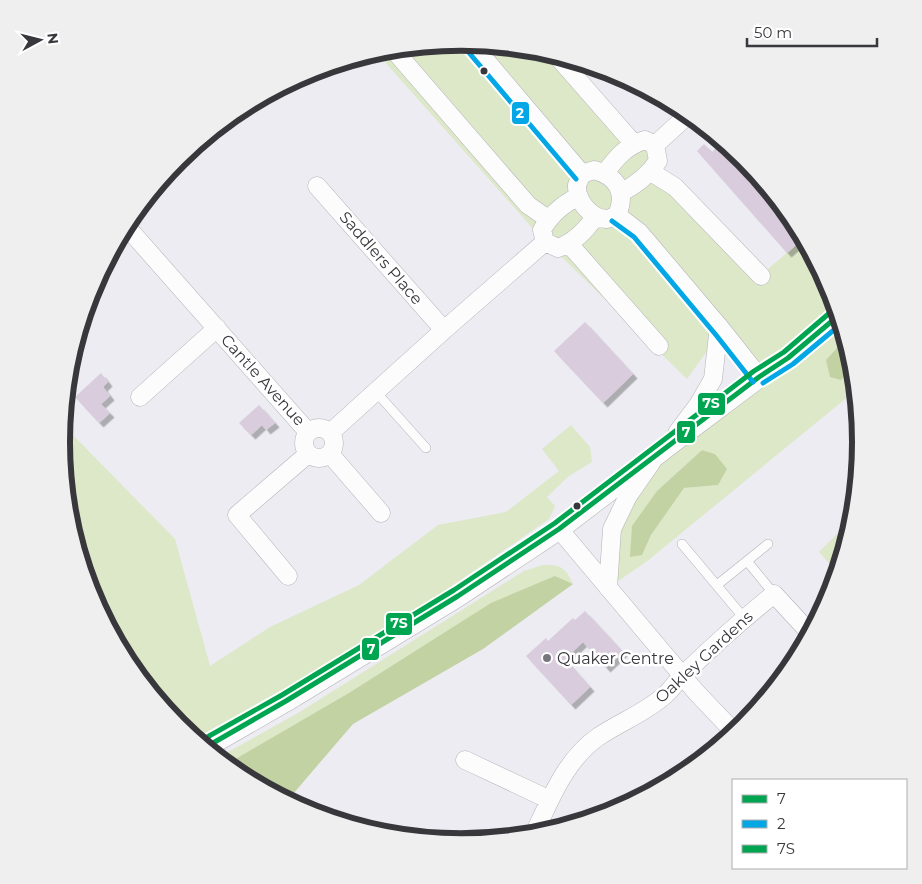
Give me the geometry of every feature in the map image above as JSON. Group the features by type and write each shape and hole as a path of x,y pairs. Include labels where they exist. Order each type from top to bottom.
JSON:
{"street":[{"path":"477,52 582,174"},
{"path":"400,57 528,205 548,219"},
{"path":"566,66 634,144"},
{"path":"655,145 682,120"},
{"path":"605,173 614,161 634,144 645,140 655,145"},
{"path":"620,193 634,186 651,172 658,161 655,145"},
{"path":"594,170 605,173 616,182 620,193 621,206 617,215 608,219 596,216 586,208 579,196 577,185 582,174 594,170"},
{"path":"651,172 675,188 761,276"},
{"name":"Saddlers Place","path":"318,186 444,330"},
{"path":"545,242 542,230 548,219 568,202 579,196"},
{"path":"617,215 639,232 719,326 759,377"},
{"path":"545,242 558,248 570,244 587,228 596,216"},
{"name":"Cantle Avenue","path":"132,232 308,432"},
{"path":"330,433 545,242"},
{"path":"570,244 659,346"},
{"path":"212,743 442,606 559,529 759,377 788,358 832,321"},
{"path":"608,588 612,528 628,496 698,404 713,378 719,326"},
{"name":"Cantle Avenue","path":"140,397 217,328"},
{"path":"322,428 330,433 334,446 330,454 321,458 308,454 304,445 305,435 308,432 322,428"},
{"path":"288,576 237,515 308,454"},
{"path":"330,454 381,513"},
{"path":"559,529 666,658 729,726"},
{"path":"774,594 804,627"},
{"name":"Oakley Gardens","path":"538,825 571,762 597,738 652,706 668,693 683,675 744,618 774,594"},
{"path":"465,760 550,800"}],"lane":[{"path":"376,392 426,448"},
{"path":"682,544 744,618"},
{"path":"717,585 768,544"},
{"path":"747,561 774,594"}],"green space":[{"path":"435,52 487,52 537,59 571,67 761,275 797,244 822,292 838,341 839,346 826,360 841,380 845,375 849,396 646,562 608,588 612,529 656,455 759,377 722,330 687,379 535,231 383,60","holes":["702,450 715,454 718,485 684,488 651,535 642,555 657,491"]},
{"path":"839,346 845,375 841,380 830,377 826,360"},
{"path":"571,425 590,447 592,462 569,476 547,497 555,506 549,519 451,587 281,696 205,737 167,700 151,680 136,659 111,615 91,568 78,518 74,493 70,432 175,539 210,666 270,627 359,585 438,525 506,512 559,471 542,449"},
{"path":"702,450 715,454 727,469 718,485 684,488 651,535 642,555 630,557 632,526 657,491"},
{"path":"841,530 832,566 819,552"},
{"path":"543,565 559,567 568,574 573,584 555,576 234,760 225,754 298,713 524,571"},
{"path":"555,576 573,584 483,649 353,724 293,794 234,760 349,693 491,603"}],"building":[{"path":"704,144 712,152 717,147 719,148 771,204 797,244 787,253 697,151"},
{"path":"585,322 633,374 603,403 554,351"},
{"path":"101,373 108,382 103,387 110,396 101,404 110,413 99,423 75,397"},
{"path":"259,405 275,423 266,430 262,425 251,435 239,423"},
{"name":"Quaker Centre","path":"585,611 623,652 606,668 583,642 565,659 590,687 571,705 526,656 546,638 548,641 573,618 575,620"}],"transit line":[{"name":"2","path":"468,51 576,179"},
{"name":"2","path":"612,221 634,237 753,382"},
{"name":"7S","path":"206,738 282,695 454,590 555,523 754,371 784,352 830,313"},
{"name":"7","path":"212,743 286,701 458,596 559,529 759,377 788,358 832,321"},
{"name":"2","path":"763,383 793,364 835,329"}],"place":[{"name":"Quaker Centre","path":"547,658"}]}
